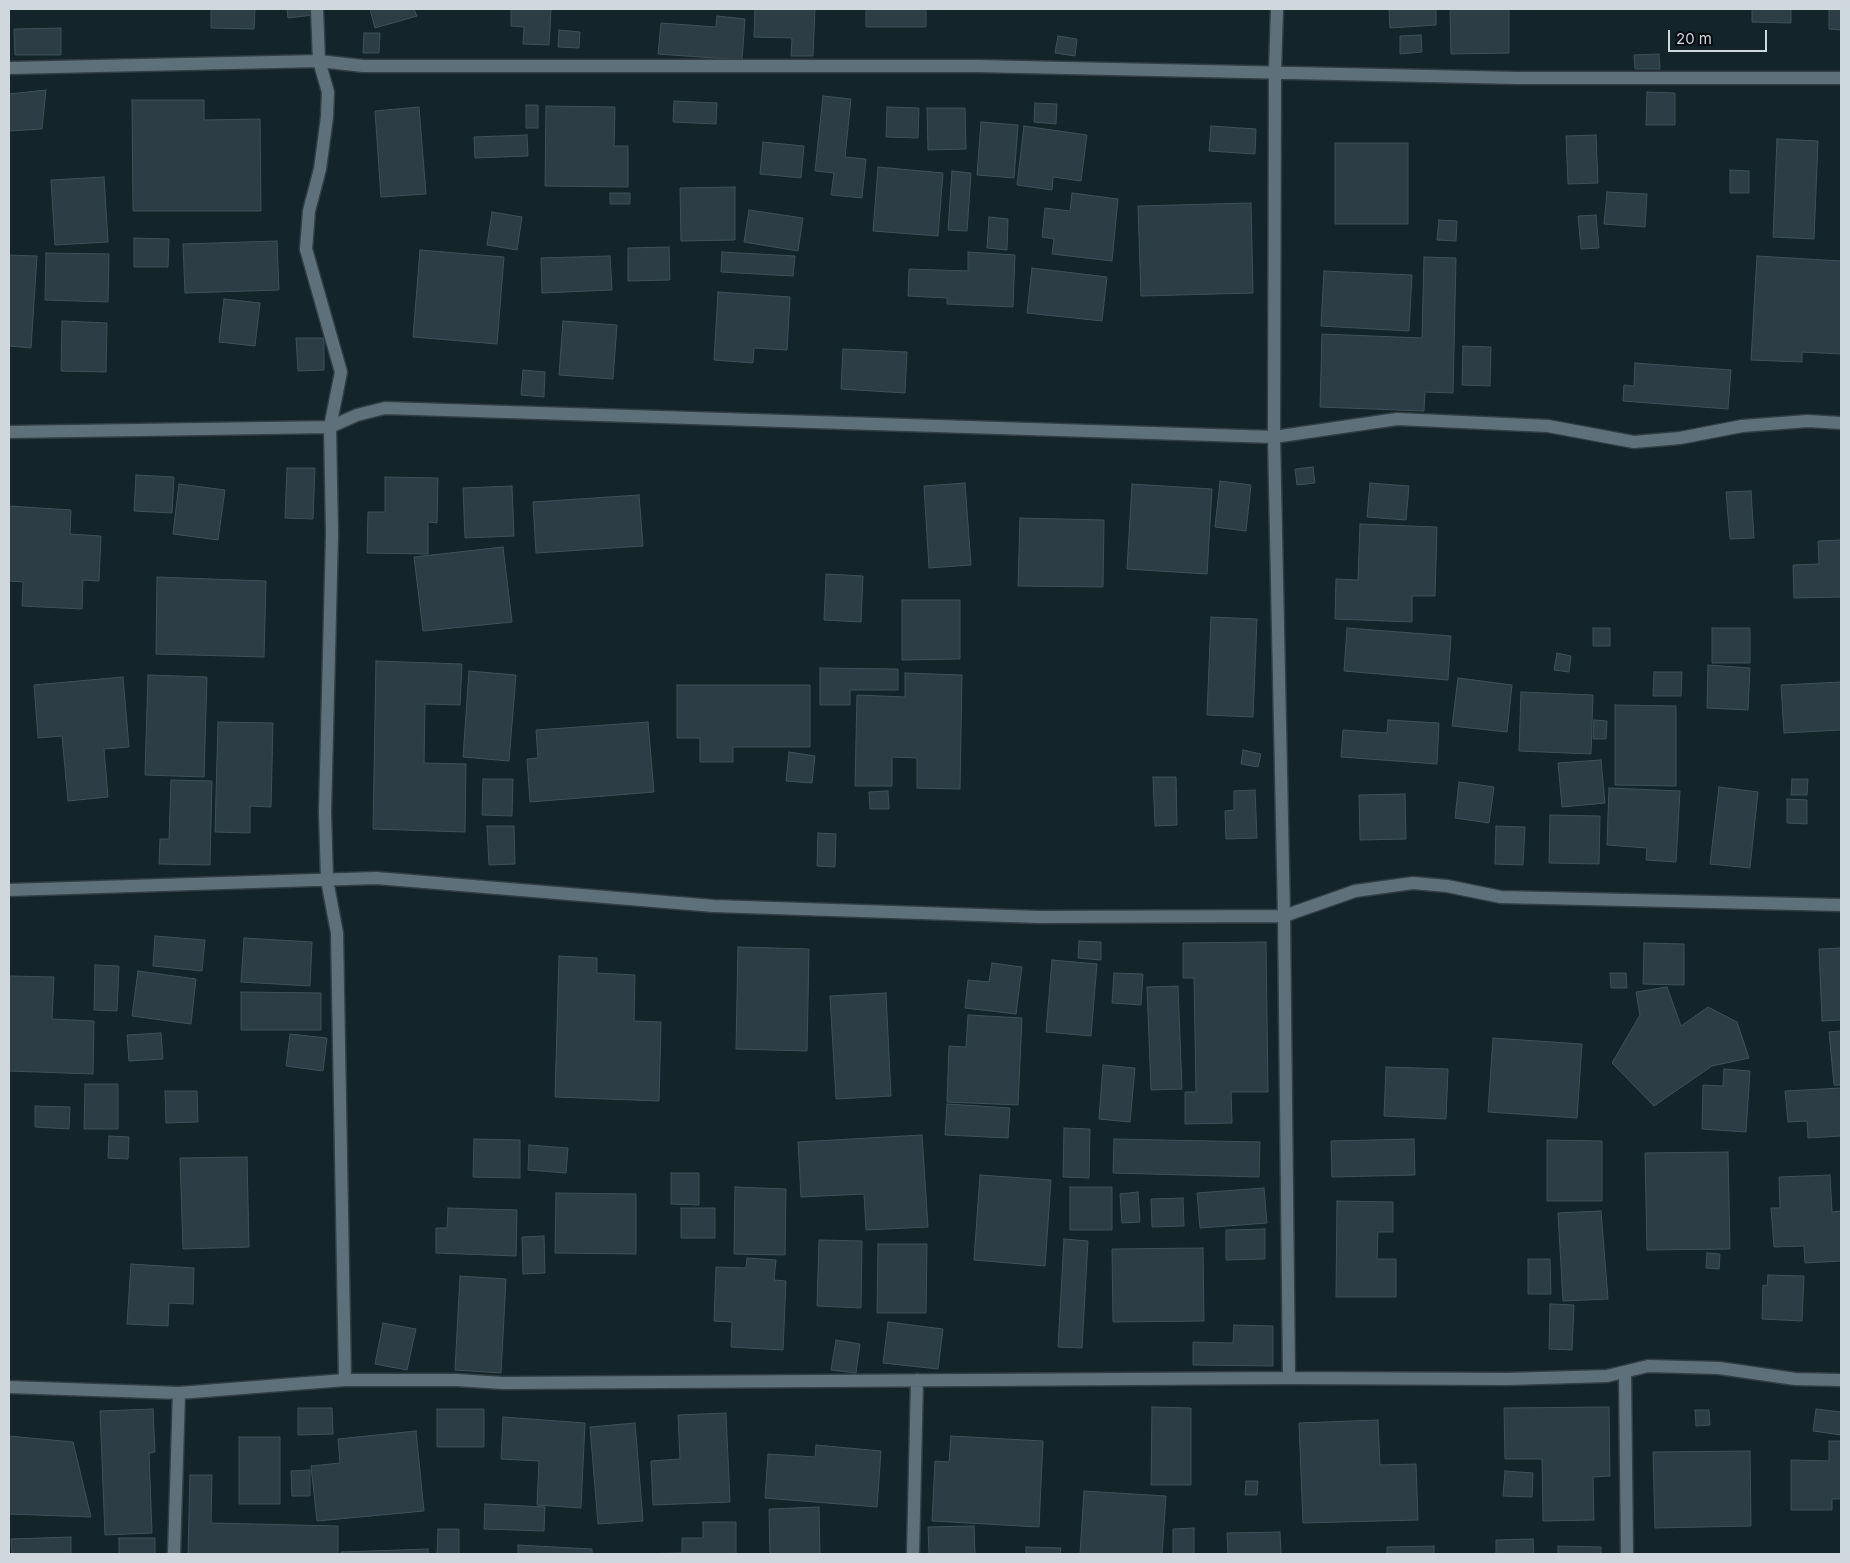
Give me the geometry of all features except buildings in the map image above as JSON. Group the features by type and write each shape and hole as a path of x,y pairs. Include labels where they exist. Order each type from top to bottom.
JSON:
{"street":[{"path":"317,9 319,61 328,92 327,117 320,170 309,211 306,249 342,372 330,427 332,534 325,812 327,880 337,933 345,1380"},
{"path":"1277,9 1275,71 1274,437 1284,916 1289,1378"},
{"path":"9,68 319,61 373,66 966,66 1275,71 1518,78 1841,78"},
{"path":"9,432 330,427 358,415 385,408 1274,437 1397,419 1548,426 1634,442 1680,438 1742,426 1808,421 1841,423"},
{"path":"9,890 376,878 753,907 1039,917 1284,916 1355,891 1414,883 1447,886 1500,897 1841,905"},
{"path":"9,1387 179,1393 345,1380 456,1380 503,1383 1571,1378 1625,1372 1648,1366 1719,1368 1795,1379 1841,1380"},
{"path":"1625,1372 1627,1554"},
{"path":"913,1554 917,1380"},
{"path":"174,1554 179,1393"}]}
